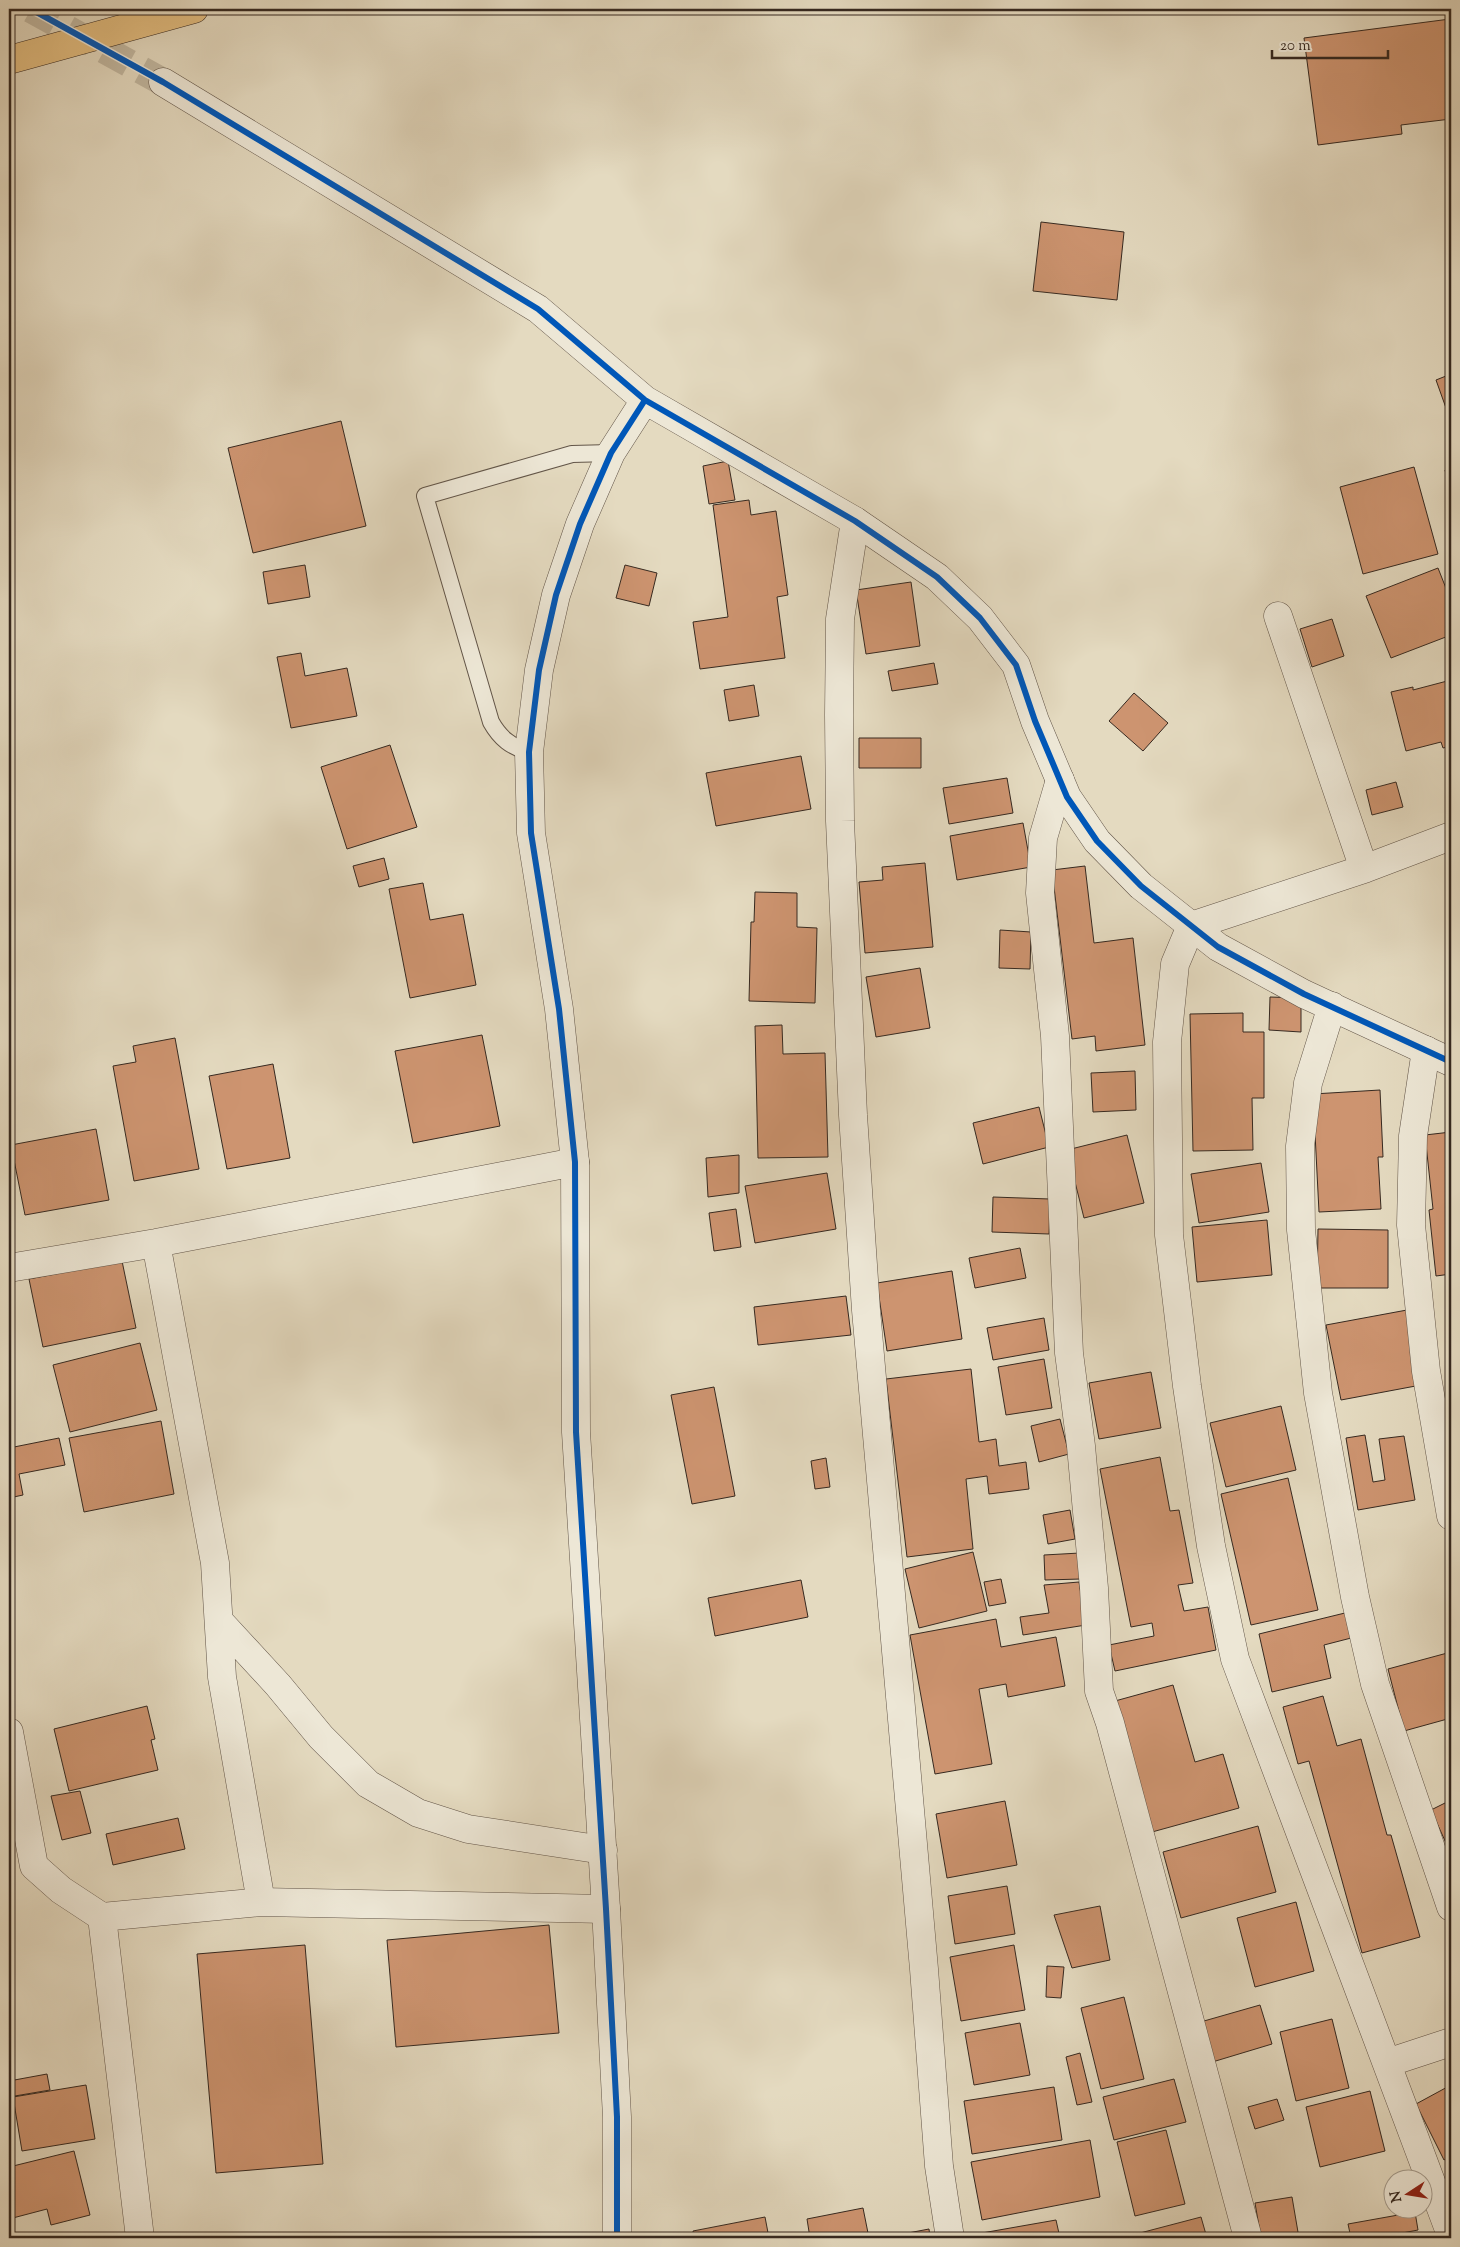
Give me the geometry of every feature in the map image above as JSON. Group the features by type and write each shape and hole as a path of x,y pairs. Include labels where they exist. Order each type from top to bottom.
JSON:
{"highway":[{"path":"9,60 194,9"}],"street":[{"path":"163,82 538,309 645,400 855,521 937,576 980,618 1016,665 1035,721 1067,797 1097,841 1141,886 1218,946 1332,1006 1451,1062"},
{"path":"617,2238 617,2117 603,1850 576,1432 576,1162 560,1009 531,832 529,752 539,670 556,595 580,524 611,453 645,400"},
{"path":"855,521 840,618 839,715 840,822 853,1115 867,1320 924,1969 939,2166 950,2238"},
{"path":"1278,616 1364,869"},
{"path":"1060,780 1042,838 1040,893 1055,1036 1069,1353 1081,1446 1094,1588 1099,1691 1113,1732 1248,2238"},
{"path":"1451,836 1364,869 1191,926 1175,964 1166,1042 1169,1235 1187,1386 1211,1546 1235,1659 1451,2235"},
{"path":"1332,1006 1308,1083 1300,1146 1301,1230 1318,1393 1355,1597 1375,1684 1451,1907"},
{"path":"1426,1050 1413,1136 1410,1225 1426,1371 1451,1516"},
{"path":"9,1268 156,1243 576,1162"},
{"path":"156,1243 215,1563 222,1677 261,1902"},
{"path":"218,1621 278,1685 321,1737 368,1784 418,1813 468,1829 603,1850"},
{"path":"9,1732 34,1866 61,1890 102,1917 261,1902 606,1908"},
{"path":"102,1917 140,2238"},
{"path":"1387,2063 1451,2042"}],"lane":[{"path":"529,752 516,748 505,741 490,722 425,496 572,454 611,453"}],"building":[{"path":"1450,19 1451,119 1401,125 1402,134 1318,145 1304,38"},
{"path":"1041,222 1124,232 1117,300 1033,291"},
{"path":"1451,374 1451,422 1436,380"},
{"path":"341,421 366,526 253,553 228,448"},
{"path":"728,461 735,500 709,504 703,466"},
{"path":"1414,467 1438,554 1363,574 1340,487"},
{"path":"1451,468 1451,494 1445,470"},
{"path":"749,500 751,515 776,511 788,595 777,597 785,658 700,669 693,622 728,617 713,505"},
{"path":"305,565 310,597 268,604 263,572"},
{"path":"625,565 657,573 649,606 616,598"},
{"path":"1438,568 1451,601 1451,635 1391,658 1366,596"},
{"path":"911,582 920,646 866,654 856,590"},
{"path":"1332,619 1344,656 1312,667 1300,629"},
{"path":"301,653 305,676 347,668 357,716 291,728 277,657"},
{"path":"934,663 938,684 892,691 888,671"},
{"path":"1451,680 1451,746 1443,748 1441,742 1406,751 1391,692 1413,687 1413,690"},
{"path":"754,685 759,716 729,721 724,690"},
{"path":"1134,693 1168,723 1143,751 1109,721"},
{"path":"859,738 921,738 921,768 859,768"},
{"path":"390,745 417,827 347,849 321,767"},
{"path":"801,756 811,809 716,826 706,773"},
{"path":"1007,778 1013,813 949,824 943,788"},
{"path":"1396,782 1403,807 1372,815 1366,790"},
{"path":"1023,823 1031,867 957,880 950,836"},
{"path":"384,858 389,879 359,887 353,866"},
{"path":"925,863 933,947 865,953 859,882 883,880 882,867"},
{"path":"1085,866 1094,943 1133,938 1145,1045 1096,1051 1095,1036 1072,1039 1052,870"},
{"path":"423,883 430,920 463,914 476,985 410,998 389,889"},
{"path":"755,892 797,893 797,927 817,928 815,1003 749,1001 751,922 754,922"},
{"path":"1000,930 1031,932 1030,969 999,968"},
{"path":"920,968 930,1028 876,1037 866,977"},
{"path":"1270,997 1301,998 1301,1032 1269,1030"},
{"path":"1243,1013 1243,1032 1264,1032 1264,1098 1252,1098 1253,1150 1193,1151 1190,1014"},
{"path":"782,1025 783,1054 825,1053 828,1157 758,1158 755,1026"},
{"path":"482,1035 500,1126 413,1143 395,1051"},
{"path":"175,1038 199,1169 134,1181 113,1066 136,1062 133,1046"},
{"path":"273,1064 290,1158 227,1169 209,1076"},
{"path":"1135,1071 1136,1110 1093,1112 1091,1073"},
{"path":"1380,1090 1383,1157 1378,1157 1381,1209 1319,1212 1313,1094"},
{"path":"1039,1107 1049,1147 983,1164 973,1123"},
{"path":"96,1129 109,1200 25,1215 11,1145"},
{"path":"1451,1132 1451,1274 1436,1276 1429,1210 1433,1209 1425,1135"},
{"path":"1127,1135 1144,1203 1084,1218 1067,1150"},
{"path":"739,1155 739,1193 708,1197 706,1158"},
{"path":"1261,1163 1269,1212 1199,1223 1191,1174"},
{"path":"827,1173 836,1229 755,1243 745,1186"},
{"path":"993,1197 1050,1199 1049,1234 992,1232"},
{"path":"736,1209 741,1247 714,1251 709,1213"},
{"path":"1267,1220 1272,1275 1197,1282 1192,1227"},
{"path":"1318,1229 1388,1230 1388,1288 1317,1288"},
{"path":"1020,1248 1026,1278 975,1288 969,1258"},
{"path":"122,1261 136,1328 43,1347 29,1279"},
{"path":"952,1271 962,1339 887,1351 877,1283"},
{"path":"846,1296 851,1335 758,1345 754,1307"},
{"path":"1407,1310 1421,1385 1341,1400 1326,1325"},
{"path":"1044,1318 1049,1350 993,1360 987,1328"},
{"path":"140,1343 157,1410 70,1432 53,1365"},
{"path":"1044,1359 1052,1408 1006,1415 998,1367"},
{"path":"971,1369 979,1442 996,1439 999,1466 1026,1462 1029,1489 989,1494 987,1476 966,1479 973,1549 907,1557 886,1379"},
{"path":"1151,1372 1161,1428 1099,1439 1089,1383"},
{"path":"714,1387 735,1496 692,1504 671,1395"},
{"path":"1281,1406 1296,1470 1226,1487 1210,1423"},
{"path":"1060,1419 1069,1454 1039,1462 1031,1426"},
{"path":"161,1421 174,1494 84,1512 69,1438"},
{"path":"1365,1435 1373,1482 1385,1480 1379,1439 1404,1436 1415,1500 1358,1510 1346,1438"},
{"path":"59,1438 65,1465 19,1474 23,1495 9,1498 9,1448"},
{"path":"1160,1457 1170,1511 1179,1510 1193,1583 1178,1585 1184,1611 1208,1607 1216,1650 1115,1671 1109,1645 1154,1636 1152,1623 1131,1627 1100,1469"},
{"path":"826,1458 830,1487 815,1489 811,1461"},
{"path":"1288,1478 1318,1610 1251,1625 1221,1494"},
{"path":"1070,1510 1075,1539 1048,1544 1043,1515"},
{"path":"973,1552 987,1611 919,1628 905,1569"},
{"path":"1080,1553 1081,1579 1045,1580 1044,1555"},
{"path":"1001,1579 1006,1603 989,1606 984,1582"},
{"path":"801,1580 808,1617 715,1636 708,1598"},
{"path":"1079,1582 1086,1625 1023,1635 1020,1617 1049,1613 1044,1585"},
{"path":"1349,1612 1355,1637 1324,1645 1331,1678 1272,1692 1259,1634"},
{"path":"996,1619 1001,1647 1056,1637 1065,1686 1008,1697 1006,1684 979,1689 992,1764 935,1774 910,1635"},
{"path":"1451,1652 1451,1718 1404,1731 1388,1669"},
{"path":"1173,1685 1195,1762 1223,1754 1239,1808 1152,1832 1115,1701"},
{"path":"1323,1696 1337,1746 1361,1739 1387,1835 1391,1835 1420,1937 1362,1953 1309,1761 1298,1764 1283,1707"},
{"path":"147,1706 155,1739 151,1740 158,1770 69,1791 54,1729"},
{"path":"80,1791 91,1833 62,1840 51,1796"},
{"path":"1451,1800 1451,1854 1431,1810"},
{"path":"1005,1801 1017,1865 947,1878 936,1814"},
{"path":"178,1818 185,1849 113,1865 106,1834"},
{"path":"1258,1826 1276,1892 1181,1918 1163,1852"},
{"path":"1007,1886 1015,1934 955,1944 948,1896"},
{"path":"1296,1902 1314,1971 1255,1987 1237,1918"},
{"path":"1100,1906 1110,1960 1072,1968 1054,1915"},
{"path":"549,1925 559,2033 396,2047 387,1940"},
{"path":"305,1945 323,2164 216,2173 197,1954"},
{"path":"1014,1945 1025,2010 961,2021 950,1957"},
{"path":"1047,1966 1064,1967 1061,1998 1046,1997"},
{"path":"1124,1997 1144,2079 1101,2089 1081,2008"},
{"path":"1260,2005 1272,2044 1209,2063 1197,2023"},
{"path":"1332,2019 1349,2088 1296,2101 1280,2032"},
{"path":"1020,2023 1030,2075 974,2085 965,2033"},
{"path":"1080,2053 1092,2102 1077,2105 1066,2057"},
{"path":"47,2074 50,2090 9,2097 9,2081"},
{"path":"1174,2079 1186,2122 1114,2140 1103,2097"},
{"path":"86,2085 95,2139 22,2151 13,2097"},
{"path":"1451,2085 1451,2156 1444,2160 1416,2104"},
{"path":"1054,2087 1062,2140 972,2154 964,2101"},
{"path":"1370,2091 1385,2151 1320,2167 1306,2107"},
{"path":"1277,2099 1284,2120 1255,2129 1248,2107"},
{"path":"1166,2130 1185,2204 1135,2216 1117,2142"},
{"path":"1090,2140 1100,2197 982,2220 971,2162"},
{"path":"74,2151 90,2215 51,2225 47,2209 9,2219 9,2167"},
{"path":"1292,2197 1299,2238 1261,2238 1255,2203"},
{"path":"863,2208 869,2238 810,2238 807,2219"},
{"path":"765,2217 769,2238 694,2238 693,2231"},
{"path":"1201,2217 1207,2238 1141,2238 1140,2233"},
{"path":"1382,2218 1382,2220 1416,2220 1418,2230 1397,2234 1398,2238 1351,2238 1348,2224"},
{"path":"1056,2220 1060,2238 983,2238 982,2233"},
{"path":"929,2229 930,2238 882,2238"},
{"path":"113,2233 114,2238 90,2238 90,2237"}],"tunnel":[{"path":"31,9 163,82"}],"cycle path":[{"path":"31,9 163,82 538,309 645,400 855,521 937,577 980,618 1016,665 1035,721 1067,797 1097,841 1141,886 1218,947 1304,994 1451,1062"},
{"path":"617,2238 617,2117 576,1432 575,1162 559,1009 531,833 529,752 539,670 556,595 580,524 611,453 645,400"}]}
